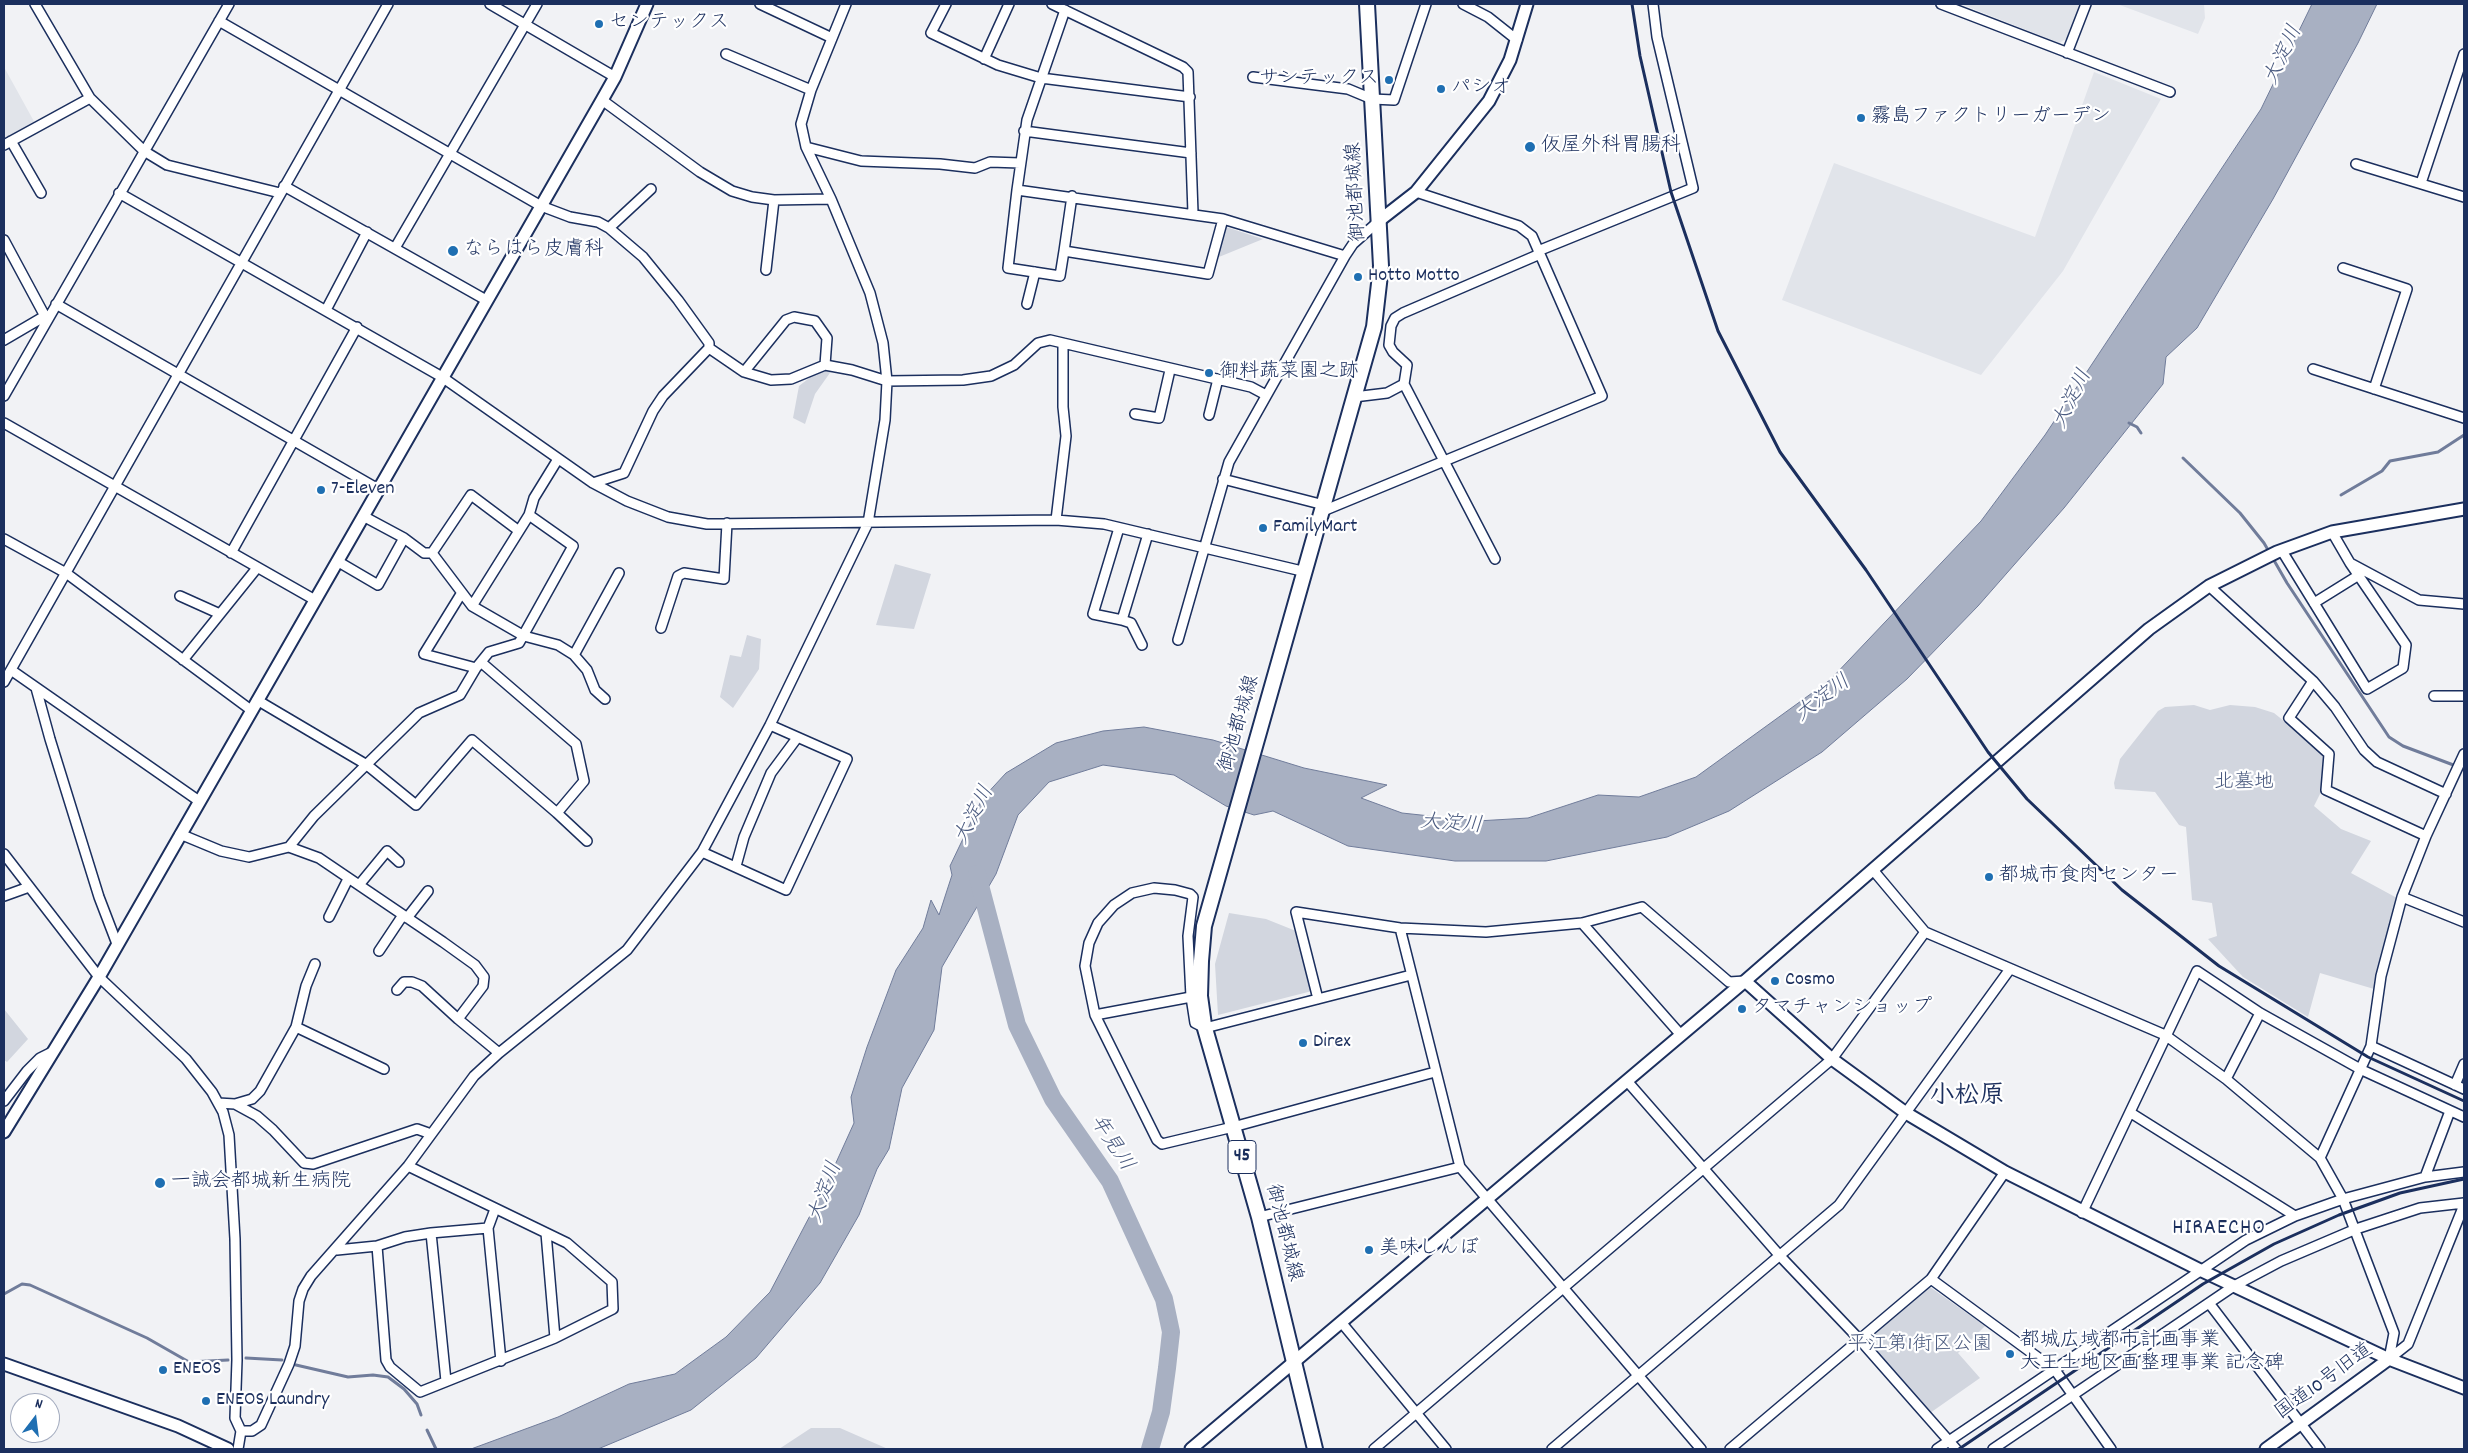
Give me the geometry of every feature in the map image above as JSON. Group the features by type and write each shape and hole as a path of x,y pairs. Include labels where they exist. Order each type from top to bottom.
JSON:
{"main road":[{"name":"御池都城線","path":"1315,1449 1259,1217 1205,1028 1200,996 1204,926 1374,327 1380,289 1380,220 1367,4"}],"street":[{"path":"35,4 90,98 144,151 167,165 282,189 367,232 486,300"},
{"path":"4,396 46,318 56,304 229,4"},
{"path":"4,682 388,4"},
{"path":"490,4 615,77"},
{"path":"396,248 536,4"},
{"path":"4,1132 99,977 602,100 615,77 648,4"},
{"path":"760,4 832,38"},
{"path":"241,1432 252,1431 261,1426 289,1364 295,1346 303,1289 408,1166 474,1076 499,1053 627,950 702,852 770,725 868,523 885,420 887,381 883,343 870,293 831,199 806,147 801,124 810,90 846,4"},
{"path":"946,4 931,34 984,59 1041,78 1190,97"},
{"path":"984,59 1009,4"},
{"path":"1052,4 1183,67 1188,72 1193,214"},
{"path":"1253,77 1348,89 1372,99 1394,100 1426,4"},
{"path":"1463,4 1488,17 1517,40"},
{"path":"1178,640 1223,478 1238,443 1353,244 1416,192 1489,101 1510,60 1527,4"},
{"path":"1495,559 1446,461 1404,384 1407,365 1393,352 1389,345 1391,326 1395,318 1403,313 1693,188 1657,37 1653,4"},
{"path":"1941,4 2170,92"},
{"path":"2067,52 2086,4"},
{"path":"1064,10 1024,131 1008,268 1060,276 1072,196"},
{"path":"219,21 339,88 541,206 609,228 643,256 709,343 709,348 658,403 624,473 593,483"},
{"path":"726,54 810,90"},
{"path":"2421,183 2464,54"},
{"path":"41,192 7,144 90,98"},
{"path":"602,100 700,172 732,191 752,197 774,200 831,199"},
{"path":"1024,131 1191,153"},
{"path":"806,147 861,161 940,164 975,168 990,162 1020,163"},
{"path":"2356,164 2464,197"},
{"path":"609,228 651,189"},
{"path":"1017,190 1072,196 1222,219 1345,256"},
{"path":"1223,478 1323,508 1446,461 1602,396 1532,236 1519,226 1416,192"},
{"path":"119,193 442,377 593,483 627,501 668,517 687,522 727,523 1056,520 1120,528 1306,572"},
{"path":"766,270 774,200"},
{"path":"1064,252 1208,274 1222,219"},
{"path":"326,310 367,232"},
{"path":"4,240 46,318"},
{"path":"2343,268 2407,289 2374,389"},
{"path":"1027,304 1035,272"},
{"path":"56,304 378,489"},
{"path":"744,372 786,320 794,317 814,321 827,338 824,366"},
{"path":"4,340 46,318"},
{"path":"231,553 357,327"},
{"path":"709,348 744,372 771,380 791,379 824,366 852,370 887,381 963,380 991,376 1014,365 1038,344 1050,340 1170,370 1218,379 1251,388 1266,396"},
{"path":"1056,520 1066,436 1063,407 1063,343"},
{"path":"1135,414 1159,418 1170,370"},
{"path":"2313,370 2464,418"},
{"path":"1209,415 1218,379"},
{"path":"1354,397 1387,393 1404,384"},
{"path":"4,423 315,600"},
{"path":"472,606 529,515 534,498 558,459"},
{"path":"432,553 471,495 519,531"},
{"path":"1191,1449 1745,981 2149,629 2209,586 2279,551 2332,532 2464,509"},
{"path":"289,848 314,816 419,713 460,694 489,652 519,643 572,546 529,515"},
{"path":"363,516 404,538 424,553 432,553"},
{"path":"661,628 678,576 684,573 724,579 727,523"},
{"path":"1120,528 1093,614 1131,622 1142,645"},
{"path":"2279,551 2314,603 2366,689 2403,668 2406,645 2350,563 2332,532"},
{"path":"1122,620 1148,534"},
{"path":"4,538 66,573 183,660 254,705 367,766 416,804 472,740 587,841"},
{"path":"337,561 378,585 404,538"},
{"path":"432,553 461,594 472,606 524,636 558,645 574,655 587,670 595,690 605,699"},
{"path":"2350,563 2419,600 2464,604"},
{"path":"183,660 257,568"},
{"path":"574,655 619,573"},
{"path":"2314,603 2359,576"},
{"path":"2209,586 2313,680 2364,750 2377,762 2446,794"},
{"path":"461,594 424,654 479,665 576,744 584,781 557,813"},
{"path":"180,596 220,614"},
{"path":"11,670 199,801"},
{"path":"2313,680 2289,718 2330,754 2326,790 2426,836"},
{"path":"36,688 98,897 117,944"},
{"path":"2434,696 2464,696"},
{"path":"702,852 786,890 847,760 770,725"},
{"path":"736,866 744,837 771,773 797,738"},
{"path":"2320,1158 2362,1070 2371,1046 2381,976 2402,897 2426,836 2461,762"},
{"path":"180,834 221,852 249,857 289,848 318,858 359,885 475,965 484,977 483,986 458,1019"},
{"path":"359,885 387,851 399,862"},
{"path":"4,854 99,977 186,1059 218,1103 229,1135 235,1248 237,1360 235,1418 241,1432 238,1449"},
{"path":"1873,870 1925,932 2165,1035 2226,1079 2320,1158 2343,1199 2356,1229 2394,1333 2390,1359"},
{"path":"329,917 348,879"},
{"path":"4,896 28,887"},
{"path":"1412,974 1205,1028 1195,1023 1191,997 1188,936 1193,897 1182,892 1154,888 1132,893 1114,905 1098,922 1089,943 1085,966 1095,1015 1157,1140 1162,1144 1233,1127 1435,1072"},
{"path":"378,951 405,916 428,891"},
{"path":"2402,897 2464,922"},
{"path":"1318,998 1296,912 1400,928 1486,932 1582,923 1642,907 1648,910 1729,982 1745,981 1832,1059 1906,1113 2005,1172 2082,1213 2390,1359"},
{"path":"1582,923 1681,1035"},
{"path":"1400,928 1460,1167 1701,1449"},
{"path":"1374,1449 1832,1059 1925,932"},
{"path":"218,1103 235,1104 252,1099 260,1092 296,1028 306,986 315,964"},
{"path":"1552,1449 1839,1205 2010,969"},
{"path":"2082,1213 2197,971 2260,1013 2362,1070 2464,1117"},
{"path":"397,990 404,982 412,982 422,986 499,1053"},
{"path":"1095,1015 1191,997"},
{"path":"2226,1079 2260,1013"},
{"path":"296,1028 384,1069"},
{"path":"2371,1046 2464,1089"},
{"path":"4,1101 27,1071 40,1058 56,1050"},
{"path":"2455,1085 2464,1064"},
{"path":"1627,1081 1780,1256 1860,1340 1956,1449"},
{"path":"235,1104 257,1116 304,1163 313,1164 417,1129 431,1134"},
{"path":"2425,1177 2450,1111"},
{"path":"2131,1113 2295,1216"},
{"path":"377,1246 386,1360 390,1367 420,1392 555,1338 613,1309 612,1282 568,1243 408,1166"},
{"path":"1259,1217 1460,1167"},
{"path":"1730,1449 1931,1279 2005,1172"},
{"path":"1937,1449 2246,1240 2295,1216 2343,1199 2385,1186 2425,1177 2464,1172"},
{"path":"1993,1449 2234,1286 2356,1229 2420,1208 2464,1204 2408,1344 2390,1359"},
{"path":"495,1209 488,1228 501,1361"},
{"path":"337,1250 377,1246 406,1237 488,1228"},
{"path":"546,1233 555,1338"},
{"path":"431,1234 446,1382"},
{"path":"1931,1279 2055,1370 2111,1449"},
{"path":"2209,1303 2320,1449"},
{"path":"1341,1322 1446,1449"},
{"name":"国道10号旧道","path":"2266,1449 2390,1359 2464,1388"},
{"path":"4,1364 178,1426 228,1449"}],"shaded area":[{"path":"1961,4 2082,4 2068,38 2059,43"},
{"path":"2117,4 2204,4 2205,18 2198,34"},
{"path":"4,67 36,125 4,141"},
{"path":"2094,72 2161,99 2063,271 1981,375 1782,300 1834,163 2035,237"}],"green space":[{"path":"1226,227 1263,239 1214,259 1223,229"},
{"path":"824,369 832,370 815,394 805,424 793,418 799,386"},
{"path":"895,564 931,574 914,629 876,625"},
{"path":"747,635 761,639 759,669 733,708 720,697 730,655 741,657"},
{"name":"北墓地","path":"2194,705 2210,710 2230,705 2255,707 2274,713 2315,746 2325,757 2323,788 2314,806 2341,829 2371,841 2351,873 2397,898 2374,989 2320,973 2308,1017 2243,977 2208,939 2217,936 2212,903 2192,900 2186,827 2179,825 2155,792 2115,789 2114,783 2120,759 2158,711 2165,707"},
{"path":"1229,913 1266,919 1296,931 1312,991 1218,1015 1215,964"},
{"path":"4,1009 28,1039 7,1062 4,1060"},
{"name":"平江第1街区公園","path":"1930,1287 1985,1326 1958,1353 1980,1378 1930,1413 1869,1346 1869,1339"},
{"path":"811,1428 840,1428 888,1449 779,1449"}],"water":[{"name":"大淀川","path":"2312,4 2377,4 2358,43 2273,199 2197,328 2166,357 2163,384 2064,508 1978,606 1907,679 1822,752 1729,811 1667,837 1546,861 1455,861 1348,846 1273,811 1254,815 1226,806 1174,775 1103,765 1049,782 1018,815 996,874 942,967 934,1030 902,1088 889,1149 877,1169 859,1215 820,1283 756,1358 691,1410 598,1449 471,1449 558,1417 629,1384 675,1374 726,1337 770,1292 825,1187 854,1123 851,1097 867,1047 896,970 923,928 931,900 939,915 952,875 950,866 982,799 1006,773 1056,743 1103,731 1144,727 1213,740 1304,768 1387,785 1361,798 1402,813 1477,821 1528,818 1598,795 1639,797 1696,777 1830,680 1981,521 2045,435 2261,109"}],"waterway":[{"path":"2129,423 2137,427 2141,433"},
{"path":"2341,495 2382,471 2390,461 2438,452 2464,435"},
{"path":"2183,458 2240,513 2264,543 2287,583 2389,737 2403,746 2464,769"},
{"name":"年見川","path":"977,874 1017,1025 1053,1099 1110,1181 1164,1299 1171,1332 1161,1412 1150,1449"},
{"path":"4,1294 22,1284 30,1285 147,1338 189,1362 228,1360"},
{"path":"246,1358 282,1360"},
{"path":"296,1365 348,1377 373,1375 388,1377 404,1389 417,1404 421,1415"},
{"path":"427,1430 436,1449"}],"railway":[{"path":"1632,4 1640,56 1671,192 1718,331 1780,452 1866,570 1988,752 2027,799 2122,890 2219,966 2368,1057 2464,1101"},
{"path":"1959,1449 2203,1284 2274,1244 2339,1215 2400,1193 2464,1179"}],"place":[{"name":"センテックス","path":"599,24"},
{"name":"サンテックス","path":"1389,80"},
{"name":"パシオ","path":"1441,89"},
{"name":"霧島ファクトリーガーデン","path":"1861,118"},
{"name":"仮屋外科胃腸科","path":"1530,147"},
{"name":"ならはら皮膚科","path":"453,251"},
{"name":"Hotto Motto","path":"1358,277"},
{"name":"御料蔬菜園之跡","path":"1209,373"},
{"name":"7-Eleven","path":"321,490"},
{"name":"FamilyMart","path":"1263,528"},
{"name":"都城市食肉センター","path":"1989,877"},
{"name":"Cosmo","path":"1775,981"},
{"name":"タマチャンショップ","path":"1742,1009"},
{"name":"Direx","path":"1303,1043"},
{"name":"一誠会都城新生病院","path":"160,1183"},
{"name":"美味しんぼ","path":"1369,1250"},
{"name":"都城広域都市計画事業 大王土地区画整理事業 記念碑","path":"2010,1354"},
{"name":"ENEOS","path":"163,1370"},
{"name":"ENEOS Laundry","path":"206,1401"}],"district":[{"name":"小松原","path":"1967,1099"},
{"name":"HIRAECHO","path":"2219,1230"}]}
